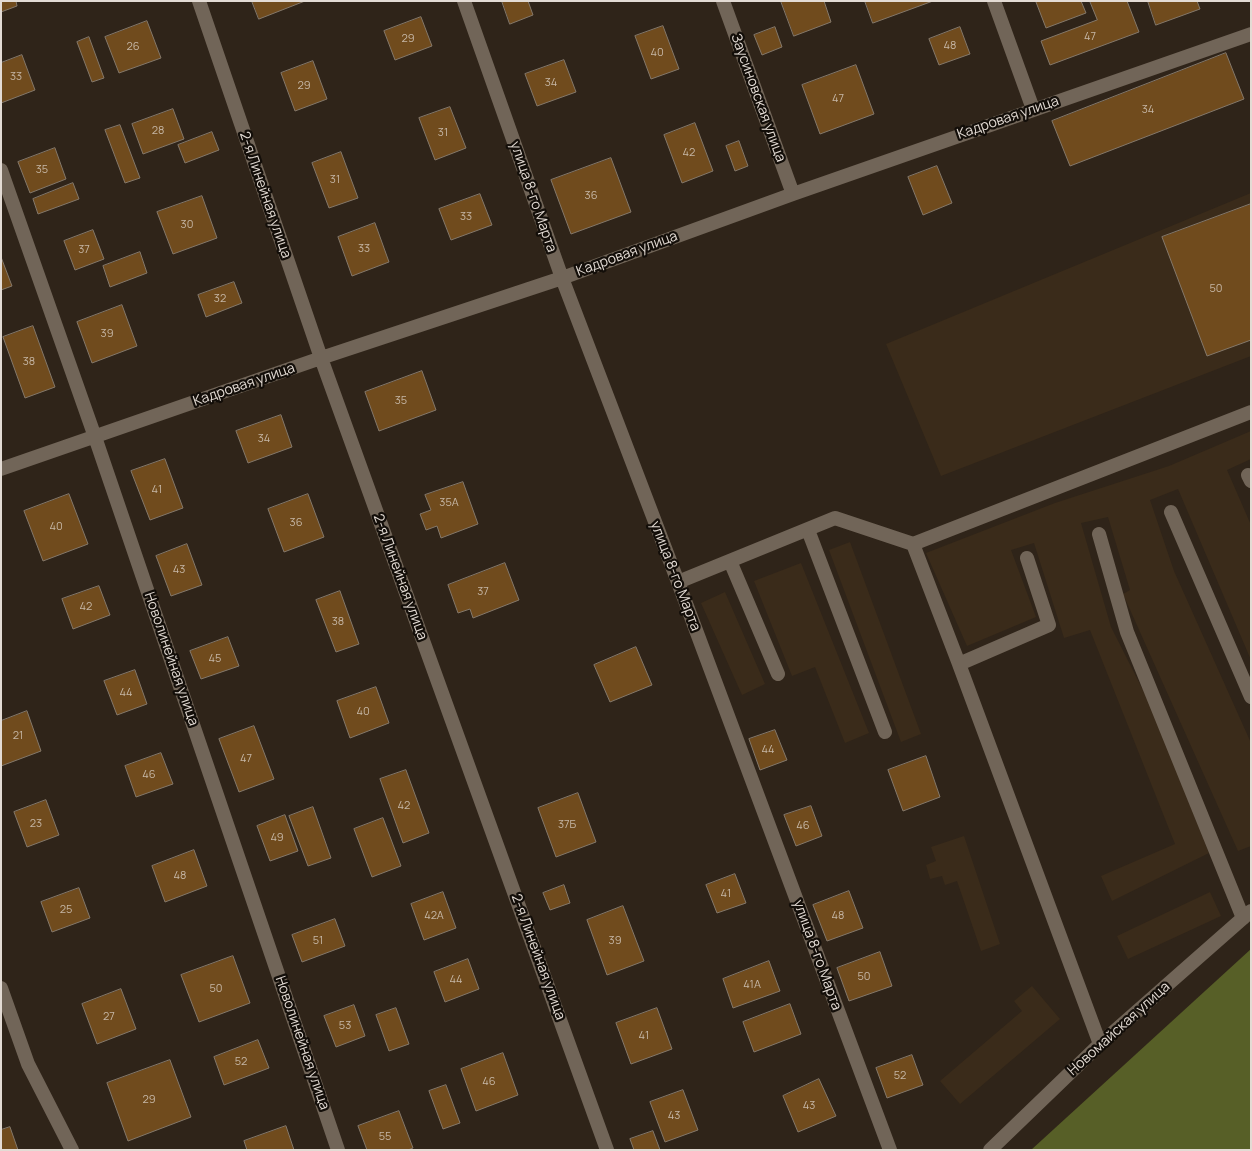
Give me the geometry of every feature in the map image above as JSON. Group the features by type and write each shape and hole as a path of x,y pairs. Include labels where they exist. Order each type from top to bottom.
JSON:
{"street":[{"name":"2-я Линейная улица","path":"199,1 321,358 607,1150"},
{"name":"улица 8-го Марта","path":"464,1 562,278 678,582 890,1150"},
{"name":"Заусиновская улица","path":"723,1 793,194"},
{"path":"994,1 1033,110"},
{"name":"Кадровая улица","path":"1,470 321,358 562,278 793,194 1251,34"},
{"name":"Новолинейная улица","path":"1,170 95,437 338,1150"},
{"path":"678,582 835,518 913,544 1251,412"},
{"path":"1171,512 1251,697"},
{"path":"808,530 885,732"},
{"path":"1099,534 1127,632 1247,915"},
{"path":"913,544 1100,1044"},
{"path":"959,664 1049,625 1027,558"},
{"path":"730,561 778,674"},
{"name":"Новомайская улица","path":"990,1150 1100,1044 1247,915"},
{"path":"1,988 28,1064 72,1150"}],"shaded area":[{"path":"1251,193 1251,356 941,476 886,344"},
{"path":"1251,431 1251,459 1227,470 1251,525 1251,660 1178,489 1150,500 1174,571 1251,743 1251,846 1238,851 1123,594 1130,590 1108,517 1081,523 1111,627 1150,704 1209,853 1112,901 1101,876 1175,844 1090,630 1064,638 1034,543 1011,550 1036,617 967,646 926,553 1055,503 1169,466"},
{"path":"850,542 921,734 901,742 829,550"},
{"path":"801,563 869,733 845,743 815,667 792,676 754,581"},
{"path":"725,592 765,684 742,695 701,603"},
{"path":"964,836 1000,944 981,951 957,881 945,885 942,876 930,879 926,865 936,861 931,847"},
{"path":"1210,892 1221,916 1128,959 1117,936"},
{"path":"1032,986 1060,1019 960,1104 940,1081 1022,1011 1014,1001"}],"green space":[{"path":"1251,949 1251,1150 1031,1150"}],"building":[{"path":"1,1 16,1 17,6 1,12"},
{"path":"252,1 305,1 259,19"},
{"path":"502,1 528,1 533,15 510,24"},
{"path":"781,1 824,1 831,22 794,36"},
{"path":"865,1 933,1 873,23"},
{"path":"1081,1 1086,13 1046,28 1036,2"},
{"path":"1090,1 1127,1 1139,32 1050,65 1041,41 1097,20"},
{"path":"1148,1 1197,1 1200,9 1156,25"},
{"path":"421,17 432,46 395,60 384,31"},
{"path":"147,21 161,58 119,73 105,37"},
{"path":"663,26 679,69 651,79 635,36"},
{"path":"775,27 782,47 762,55 754,35"},
{"path":"960,27 970,54 939,65 929,39"},
{"path":"89,37 104,78 92,82 77,42"},
{"path":"1226,53 1244,99 1070,166 1052,121"},
{"path":"22,55 35,90 1,103 1,63"},
{"path":"564,60 576,92 537,106 525,74"},
{"path":"313,61 327,99 295,111 281,73"},
{"path":"856,65 874,114 820,134 802,85"},
{"path":"450,107 466,148 435,160 419,118"},
{"path":"173,109 184,139 143,154 132,124"},
{"path":"695,123 713,171 682,183 664,135"},
{"path":"120,125 140,178 125,183 105,130"},
{"path":"212,132 219,150 185,163 178,145"},
{"path":"739,141 748,166 735,171 726,146"},
{"path":"55,148 66,179 30,193 18,162"},
{"path":"341,152 358,198 329,208 312,163"},
{"path":"611,158 631,212 571,234 551,180"},
{"path":"937,166 952,203 923,215 908,177"},
{"path":"73,183 79,199 38,214 33,199"},
{"path":"480,194 492,225 451,240 439,209"},
{"path":"202,196 217,238 173,254 157,212"},
{"path":"1251,204 1251,340 1207,356 1162,237"},
{"path":"375,223 389,262 352,276 338,237"},
{"path":"93,230 104,259 75,270 64,241"},
{"path":"140,252 147,273 110,287 103,266"},
{"path":"1,257 12,286 1,290"},
{"path":"234,282 242,303 206,317 198,295"},
{"path":"122,305 137,346 92,363 77,322"},
{"path":"33,326 55,387 25,398 3,337"},
{"path":"422,371 436,410 379,431 365,392"},
{"path":"281,415 292,447 248,463 236,431"},
{"path":"165,459 183,508 150,520 131,471"},
{"path":"463,482 478,524 441,538 437,526 426,530 420,514 431,510 425,495"},
{"path":"69,494 88,544 43,561 24,511"},
{"path":"308,494 324,537 284,552 268,509"},
{"path":"187,544 202,585 171,596 156,556"},
{"path":"505,563 519,600 473,618 470,609 458,613 448,585"},
{"path":"99,586 110,615 73,629 62,599"},
{"path":"340,591 359,644 336,652 316,600"},
{"path":"228,637 239,666 201,679 190,651"},
{"path":"636,647 652,685 610,702 594,665"},
{"path":"135,670 147,704 117,715 104,681"},
{"path":"376,687 389,723 350,738 337,701"},
{"path":"27,711 41,751 1,766 1,721"},
{"path":"254,726 274,779 239,792 219,739"},
{"path":"775,730 787,760 760,770 749,739"},
{"path":"161,753 173,784 136,797 125,766"},
{"path":"926,756 940,797 903,811 888,770"},
{"path":"406,770 429,833 403,843 380,779"},
{"path":"578,793 596,842 556,857 538,808"},
{"path":"46,800 59,835 27,847 14,812"},
{"path":"811,806 822,836 796,846 784,815"},
{"path":"313,807 331,858 308,866 289,816"},
{"path":"285,815 298,851 270,861 257,826"},
{"path":"383,818 401,866 372,877 354,829"},
{"path":"194,850 207,886 165,902 152,866"},
{"path":"735,874 746,903 717,913 706,885"},
{"path":"564,885 570,903 550,910 543,893"},
{"path":"79,888 90,918 52,932 41,902"},
{"path":"849,891 863,928 827,941 813,905"},
{"path":"443,892 456,928 424,940 411,904"},
{"path":"623,906 644,961 607,975 587,920"},
{"path":"335,919 345,946 302,962 292,935"},
{"path":"880,952 892,986 849,1001 837,968"},
{"path":"233,956 250,1003 199,1022 181,975"},
{"path":"468,959 479,989 445,1002 434,972"},
{"path":"769,961 780,991 733,1008 723,979"},
{"path":"121,989 136,1029 97,1044 82,1004"},
{"path":"790,1004 801,1034 754,1052 743,1022"},
{"path":"354,1005 365,1036 336,1047 324,1016"},
{"path":"396,1008 409,1044 389,1051 376,1015"},
{"path":"657,1008 672,1049 631,1064 616,1023"},
{"path":"258,1040 269,1068 224,1085 214,1057"},
{"path":"503,1053 518,1095 476,1111 461,1069"},
{"path":"912,1055 923,1085 887,1098 876,1068"},
{"path":"170,1060 191,1117 128,1141 107,1083"},
{"path":"819,1079 836,1116 798,1132 783,1096"},
{"path":"446,1085 460,1123 443,1129 429,1091"},
{"path":"683,1090 698,1130 665,1142 650,1102"},
{"path":"399,1111 413,1148 408,1150 367,1150 358,1126"},
{"path":"286,1126 294,1150 247,1150 244,1141"},
{"path":"10,1127 18,1150 1,1150 1,1130"},
{"path":"653,1131 660,1150 634,1150 630,1139"}]}
